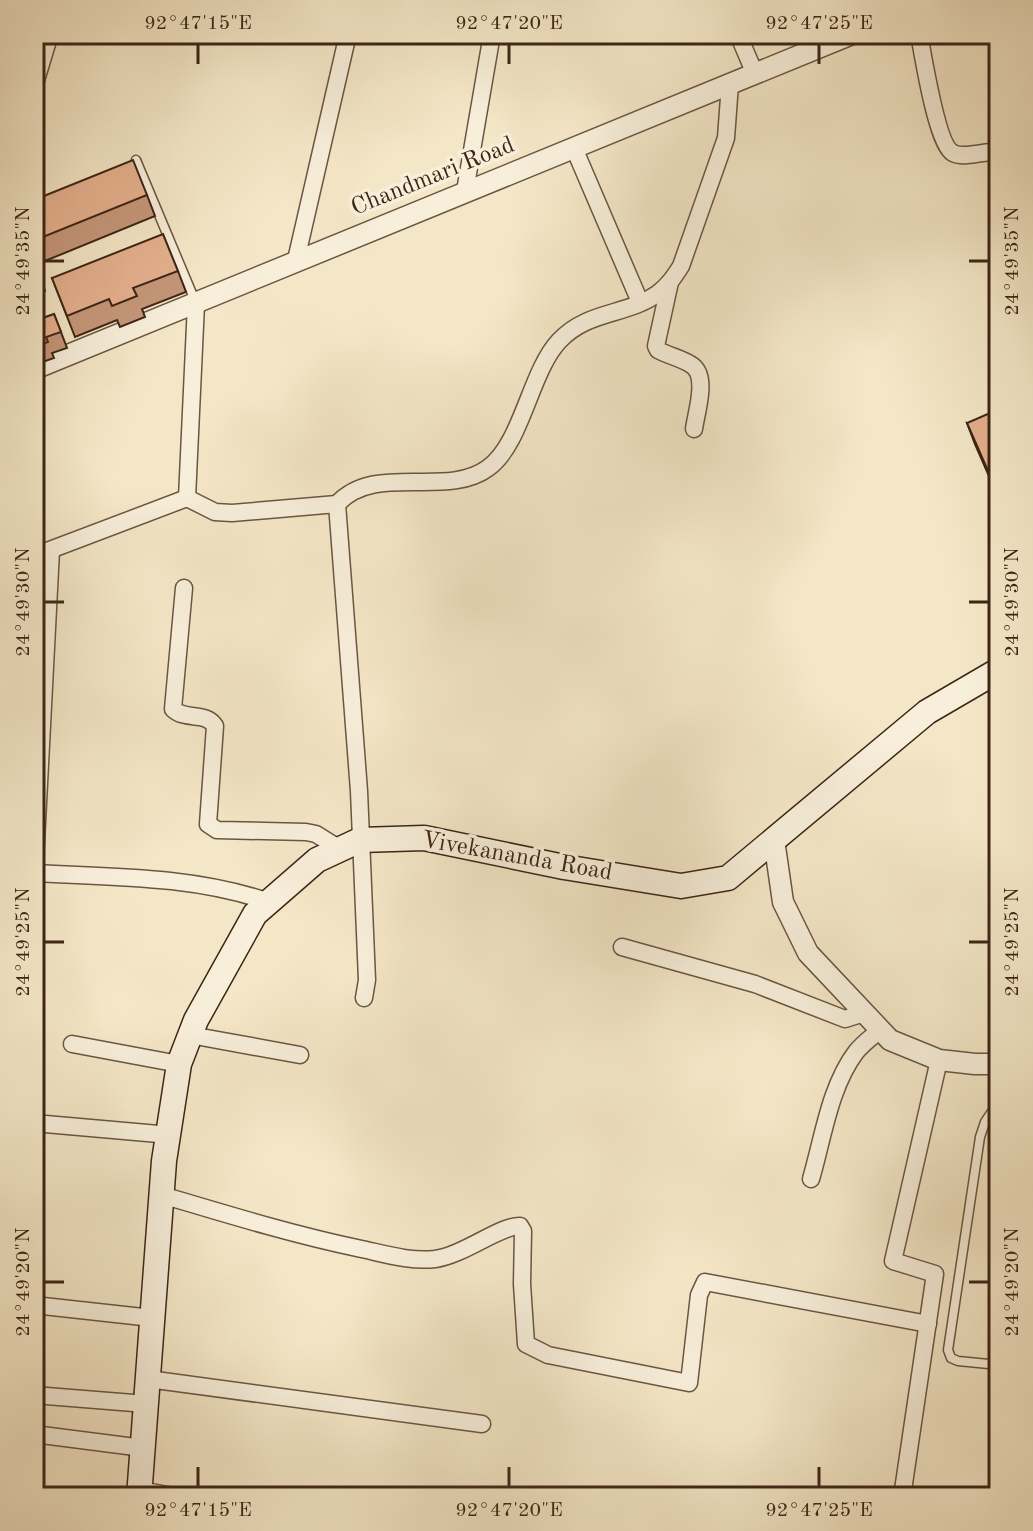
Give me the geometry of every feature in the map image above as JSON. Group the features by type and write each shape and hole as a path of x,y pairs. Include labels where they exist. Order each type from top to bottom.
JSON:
{"main road":[{"name":"Vivekananda Road","path":"139,1493 164,1161 179,1064 196,1020 255,914 317,860 350,845 424,838 564,867 681,886 728,878 927,712 999,670"}],"street":[{"path":"34,87 50,34"},
{"path":"296,260 348,34"},
{"path":"465,191 492,34"},
{"path":"738,34 755,74"},
{"name":"Chandmari Road","path":"34,369 852,34"},
{"path":"919,34 944,143 950,152 957,155 990,152"},
{"path":"187,498 199,506 223,513 337,504 347,494 363,487 455,480 490,468 505,448 558,343 576,326 595,316 656,294 670,282 681,266 726,138 730,84"},
{"path":"574,148 640,302"},
{"path":"670,282 656,346 658,350 692,365 698,371 700,383 694,429"},
{"path":"187,498 196,304"},
{"path":"34,556 187,498"},
{"path":"337,504 359,791 350,845 367,980 364,998"},
{"path":"34,881 51,550"},
{"path":"184,588 173,709 180,715 207,718 215,726 208,824 217,830 306,832 350,845"},
{"path":"774,840 783,902 808,953 890,1040 939,1060 999,1064"},
{"path":"34,873 203,885 269,902"},
{"path":"622,947 755,984 845,1019 864,1013"},
{"path":"811,1179 837,1089 848,1065 858,1049 880,1030"},
{"path":"190,1035 300,1055"},
{"path":"72,1044 179,1064"},
{"path":"902,1497 935,1274 893,1261 939,1060"},
{"path":"34,1123 170,1135"},
{"path":"162,1195 301,1236 405,1258 435,1259 460,1253 509,1227 520,1226 523,1231 522,1284 526,1344 548,1355 689,1383 699,1295 705,1282 928,1324"},
{"path":"34,1305 152,1318"},
{"path":"148,1379 482,1424"},
{"path":"34,1395 146,1404"},
{"path":"34,1434 143,1448"},
{"path":"139,1493 179,1497"}],"lane":[{"path":"136,160 196,304"},
{"path":"999,1101 985,1122 980,1137 948,1350 951,1358 958,1361 999,1365"}],"building":[{"path":"133,160 147,195 38,239 34,231 34,200"},
{"path":"163,234 178,271 133,288 137,296 112,306 109,299 67,316 52,278"},
{"path":"34,259 40,275 34,277"},
{"path":"34,293 43,318 54,314 61,332 46,337 48,342 34,347"},
{"path":"990,413 999,432 999,496 967,423"},
{"path":"34,1494 65,1497 34,1497"}]}
